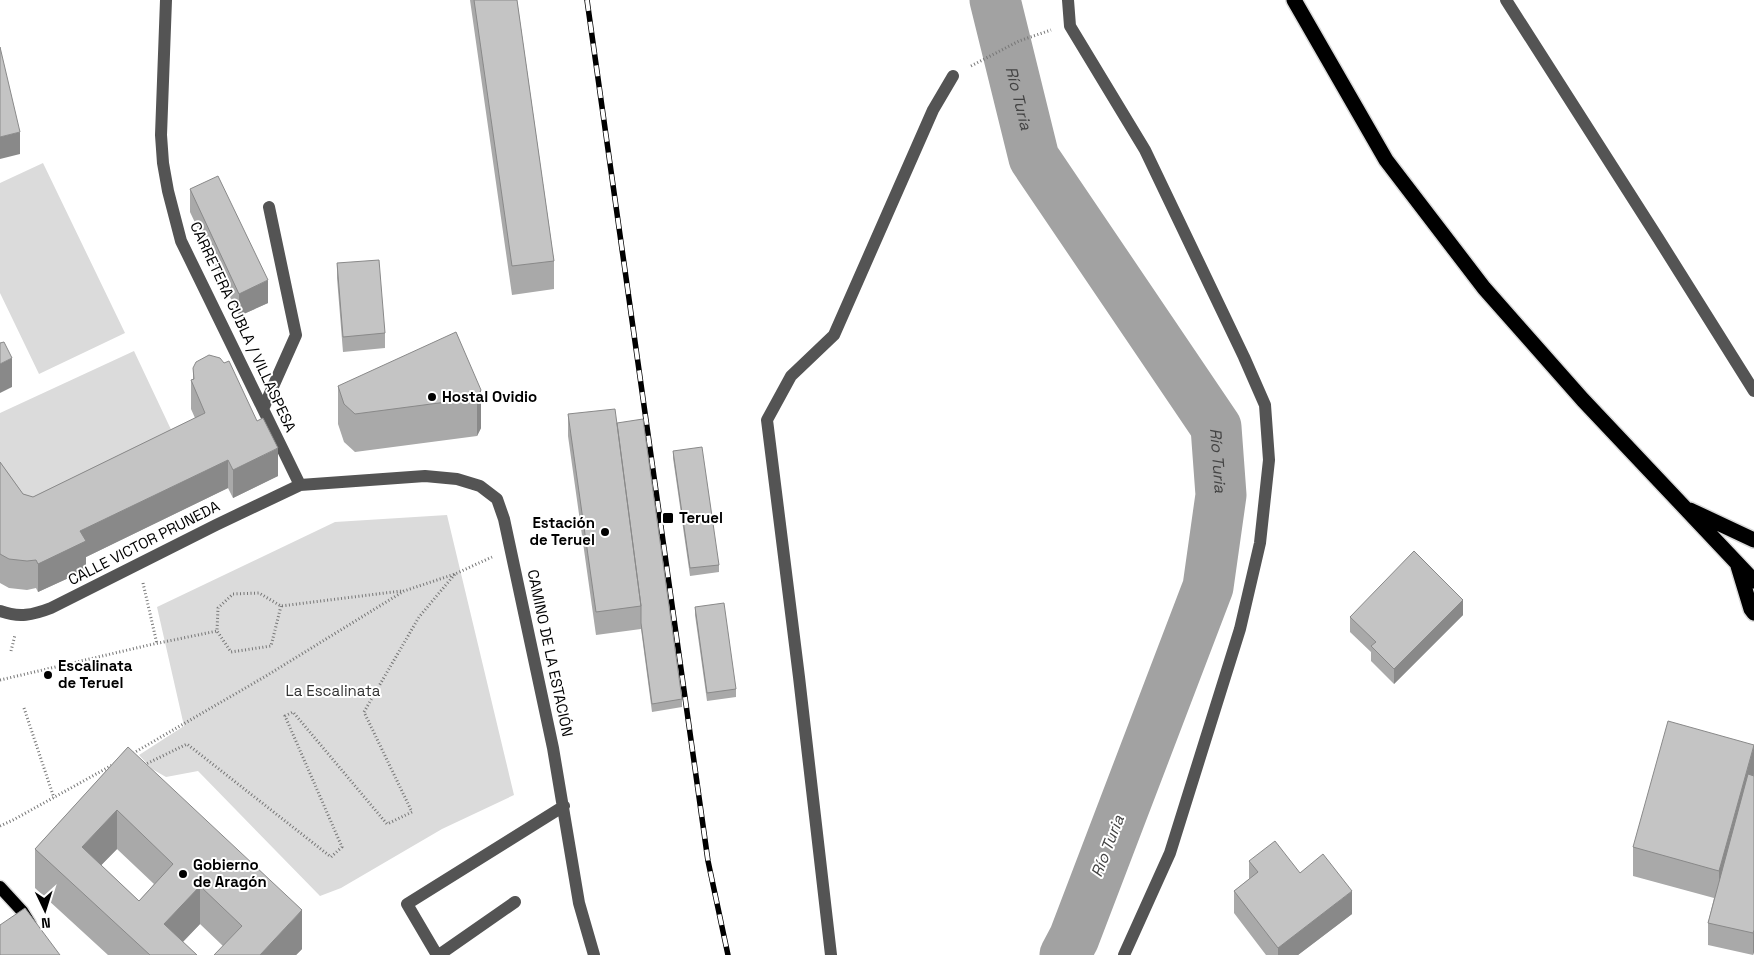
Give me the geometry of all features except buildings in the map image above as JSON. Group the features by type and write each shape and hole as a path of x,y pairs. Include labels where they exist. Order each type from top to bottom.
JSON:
{"highway":[{"path":"1294,0 1386,160 1484,288 1583,400 1754,581"},
{"path":"1682,506 1754,540"},
{"path":"1736,562 1754,613"}],"main road":[{"path":"0,888 22,911 37,933"}],"street":[{"name":"CARRETERA CUBLA / VILLASPESA","path":"166,0 161,135 163,163 181,241 300,485"},
{"path":"1068,0 1070,26 1144,150 1244,356 1265,405 1269,460 1260,543 1240,629 1170,853 1124,955"},
{"path":"1506,0 1754,391"},
{"path":"831,955 767,420 791,376 834,335 934,110 953,76"},
{"path":"263,409 296,335 269,208"},
{"name":"CAMINO DE LA ESTACIÓN","path":"300,485 426,476 457,479 480,486 496,499 504,519 511,548 554,748 579,903 594,955"},
{"name":"CALLE VICTOR PRUNEDA","path":"0,611 20,616 34,615 51,608 300,485"},
{"path":"515,902 438,955 408,904 564,806"}],"path":[{"path":"985,58 1019,41 1051,30 1070,26"},
{"path":"281,606 271,646 230,652 217,631 218,608 233,594 259,593 281,606 404,591 455,574 511,548"},
{"path":"138,564 157,644"},
{"path":"140,767 187,744 331,857 342,848 285,716 293,712 387,824 412,812 364,712 419,617 455,574"},
{"path":"0,826 54,798 266,676 404,591"},
{"path":"0,680 217,631"},
{"path":"24,708 54,798"}],"green space":[{"path":"43,163 125,333 39,374 0,293 0,183"},
{"path":"134,351 175,438 19,509 0,472 0,413"},
{"name":"La Escalinata","path":"447,515 514,795 442,829 341,888 320,896 198,771 166,777 152,769 139,755 184,726 157,607 335,522"}],"waterway":[{"name":"Río Turia","path":"995,0 1034,158 1216,427 1221,495 1208,587 1074,938 1065,955"}],"railway":[{"path":"587,0 708,861 728,955"}],"place":[{"name":"Hostal Ovidio","path":"432,397"},
{"name":"Teruel","path":"668,518"},
{"name":"Estación de Teruel","path":"605,532"},
{"name":"Escalinata de Teruel","path":"48,675"},
{"name":"Gobierno de Aragón","path":"183,874"}]}
